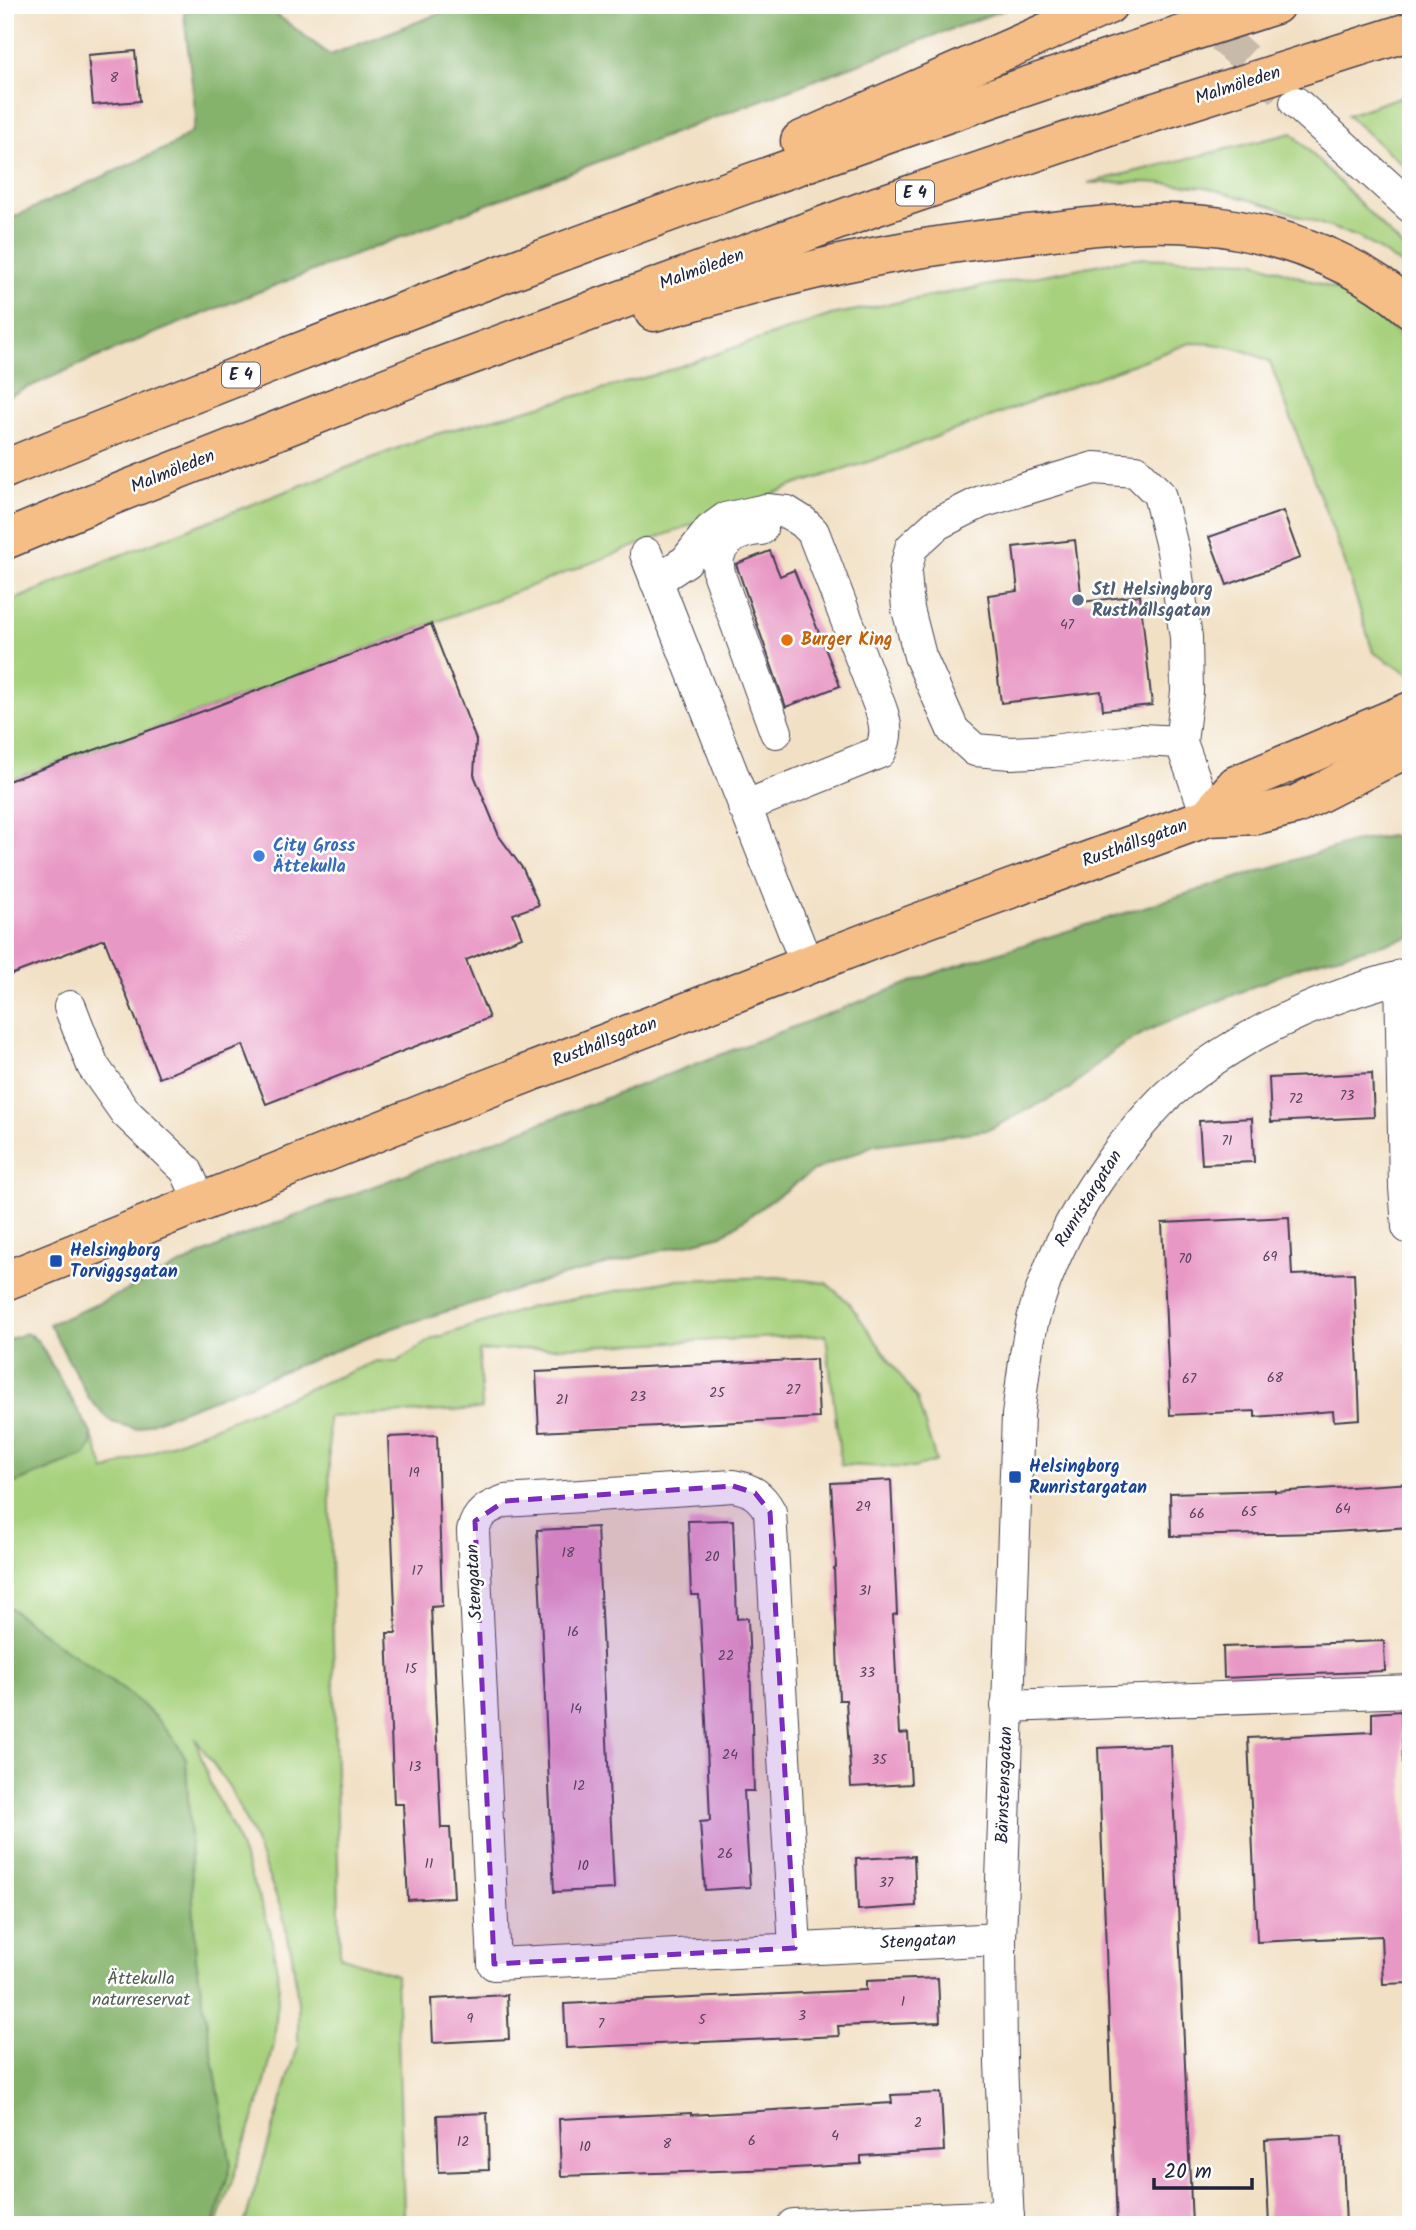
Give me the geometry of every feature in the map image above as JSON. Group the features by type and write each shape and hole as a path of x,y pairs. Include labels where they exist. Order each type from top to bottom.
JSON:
{"main road":[{"path":"477,282 1108,5"},
{"name":"E 4","path":"5,469 477,282 1092,63 1275,5"},
{"name":"Malmöleden","path":"5,540 425,372 877,206 1124,122 1411,31"},
{"path":"425,372 845,263 969,241 1084,227 1144,223 1195,224 1238,230 1300,245 1355,271 1411,309"},
{"name":"Rusthållsgatan","path":"1208,817 1236,785 1411,711"},
{"name":"Rusthållsgatan","path":"5,1281 426,1112 807,965 1208,817 1256,815 1296,805 1411,746"}],"street":[{"path":"1296,103 1411,207"},
{"path":"1181,742 1140,740 1038,751 975,750 953,730 920,656 908,609 905,572 911,548 937,524 981,502 1094,468 1136,471 1159,494 1173,551 1186,637 1187,692 1181,742 1208,817"},
{"path":"744,807 880,752 886,740 886,723 813,532 787,512 766,510 724,519 710,530 686,561 651,567 744,807 807,965"},
{"path":"776,732 719,575 718,558 729,539 746,529 766,529 790,536 803,554 871,725 870,744 860,761"},
{"name":"Runristargatan","path":"1007,1706 1018,1415 1036,1308 1052,1260 1077,1211 1107,1166 1144,1121 1169,1094 1247,1038 1289,1017 1353,991 1406,975 1405,1187 1408,1227"},
{"path":"70,1007 93,1066 126,1113 186,1170 201,1203"},
{"name":"Stengatan","path":"795,1948 770,1513 763,1500 746,1488 733,1486 505,1501 481,1513 475,1521 473,1531 494,1964 1000,1939"},
{"name":"Bärnstensgatan","path":"1008,2220 1001,2063 1000,1939 1007,1706 1411,1691"},
{"path":"793,2225 1008,2220"}],"highlighted area":[{"path":"733,1486 755,1493 770,1512 795,1948 494,1964 475,1521 505,1501"}],"green space":[{"path":"183,5 264,5 330,55 462,5 1016,5 260,291 106,353 5,398 5,221 173,145 192,131 196,118"},
{"path":"1411,93 1411,172 1347,115"},
{"path":"1292,133 1411,256 1411,271 1360,238 1271,206 1205,187 1147,182 1088,183"},
{"path":"1133,258 1253,261 1335,289 1392,328 1411,346 1411,675 1373,652 1345,563 1270,362 1232,347 1190,343 871,461 798,484 206,710 5,782 5,604 113,558 429,436 654,375 831,315"},
{"path":"1411,833 1411,937 1310,963 1151,1029 1114,1050 1069,1089 988,1130 874,1145 815,1170 722,1235 558,1277 393,1328 136,1429 112,1422 90,1400 49,1324 245,1235 946,969 1352,842"},
{"path":"778,1277 826,1283 849,1303 917,1399 936,1461 914,1468 841,1465 826,1335 479,1351 482,1409 328,1417 340,1956 396,1975 404,2214 411,2225 244,2225 298,2046 298,2004 292,1955 282,1911 251,1832 230,1788 195,1738 210,1783 234,1831 270,1929 279,1983 274,2044 264,2087 217,2225 5,2225 5,1343 32,1335 93,1438 105,1471 377,1361 397,1362 432,1339 531,1307 674,1280"},
{"path":"26,1333 38,1341 91,1433 92,1445 86,1455 5,1487 5,1341"},
{"name":"Ättekulla naturreservat","path":"5,1604 133,1697 161,1724 186,1758 196,1959 231,2165 214,2225 5,2225"}],"building":[{"path":"135,51 140,101 93,105 88,55"},
{"path":"1283,511 1300,558 1227,585 1209,537"},
{"path":"1075,540 1082,602 1140,595 1152,705 1103,710 1101,691 1001,703 988,595 1018,591 1013,547"},
{"name":"Burger King","path":"770,551 780,576 794,570 840,686 786,707 736,564"},
{"name":"City Gross Ättekulla","path":"431,624 476,740 474,775 499,836 523,869 539,905 513,914 522,937 466,960 489,1018 266,1104 243,1045 159,1078 104,939 5,977 5,782 206,710"},
{"path":"1372,1073 1374,1117 1271,1122 1269,1078"},
{"path":"1252,1118 1254,1162 1202,1164 1199,1121"},
{"path":"1289,1217 1292,1275 1354,1273 1360,1419 1334,1421 1333,1411 1255,1417 1255,1411 1170,1415 1162,1223"},
{"path":"816,1359 819,1418 539,1432 536,1372"},
{"path":"437,1435 442,1606 431,1607 441,1828 450,1828 454,1897 408,1900 403,1804 394,1804 387,1633 396,1633 388,1437"},
{"path":"891,1480 897,1614 893,1615 899,1734 908,1733 911,1784 851,1787 846,1700 839,1700 831,1483"},
{"path":"1411,1483 1411,1527 1318,1533 1171,1536 1170,1493 1275,1492"},
{"path":"733,1520 737,1619 748,1618 754,1791 744,1791 750,1887 705,1890 700,1822 710,1821 706,1720 699,1595 691,1595 688,1521"},
{"path":"597,1527 614,1889 554,1892 537,1530"},
{"path":"1384,1641 1385,1671 1224,1678 1223,1647"},
{"path":"1401,1711 1411,1983 1383,1984 1381,1936 1257,1942 1248,1738 1372,1732 1372,1713"},
{"path":"1171,1745 1192,2225 1117,2225 1098,1748"},
{"path":"914,1856 916,1906 858,1910 856,1859"},
{"path":"938,1978 940,2022 838,2026 839,2036 566,2048 564,2004 866,1990 866,1981"},
{"path":"507,1995 509,2039 433,2043 431,1999"},
{"path":"941,2093 944,2151 861,2156 861,2164 561,2176 559,2119 691,2115 892,2103 891,2095"},
{"path":"487,2113 489,2170 439,2172 437,2115"},
{"path":"1342,2136 1346,2225 1269,2225 1265,2140"}],"tunnel":[{"path":"1186,5 1282,91"}],"place":[{"name":"St1 Helsingborg Rusthållsgatan","path":"1078,600"},
{"name":"Burger King","path":"787,640"},
{"name":"City Gross Ättekulla","path":"259,856"},
{"name":"Helsingborg Torviggsgatan","path":"56,1261"},
{"name":"Helsingborg Runristargatan","path":"1015,1477"}]}
